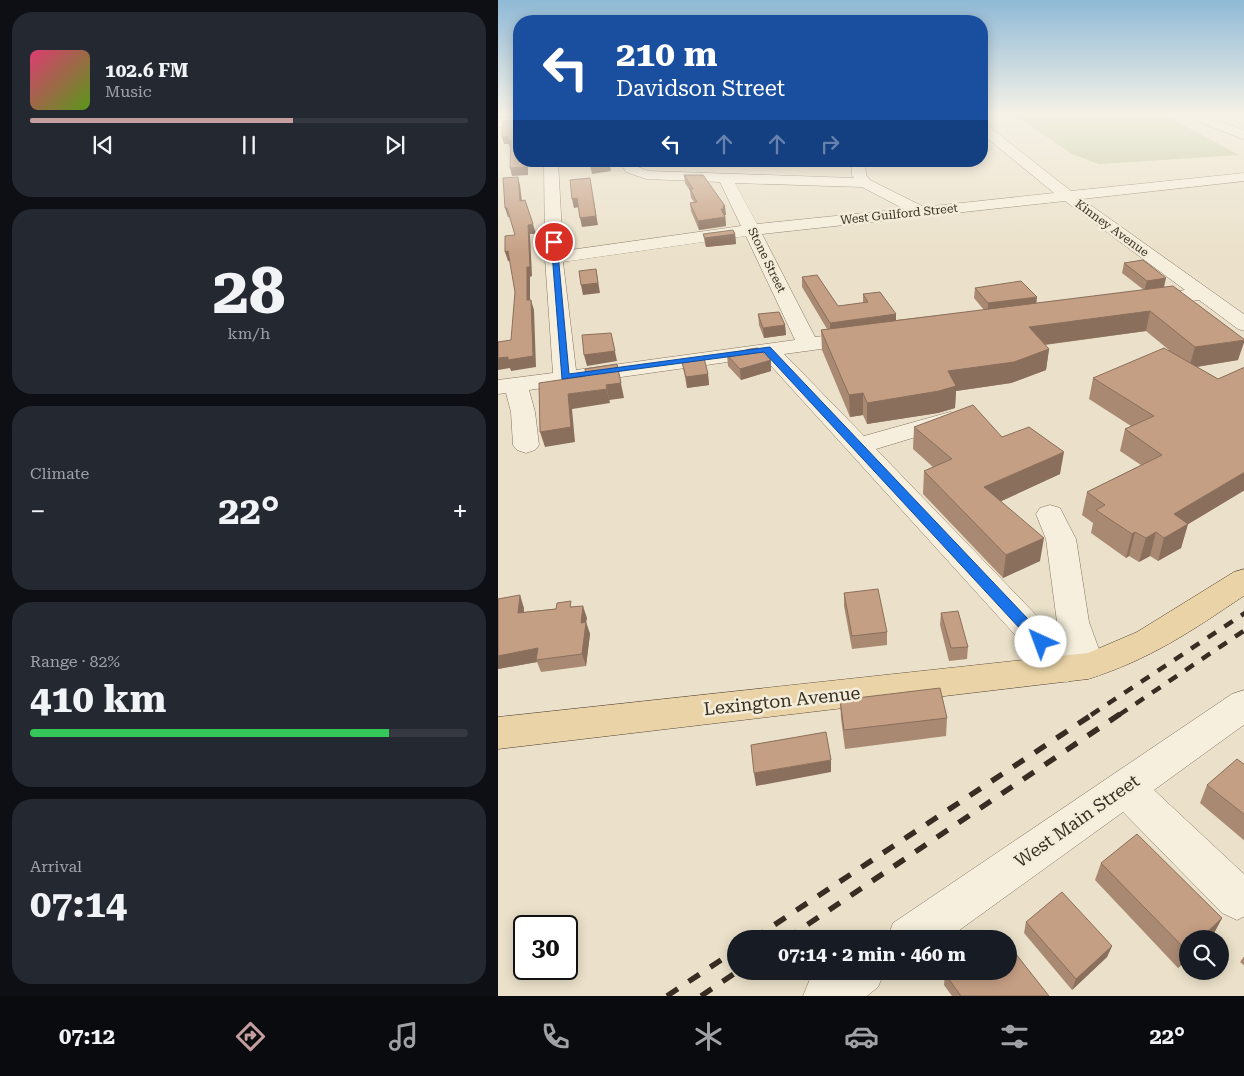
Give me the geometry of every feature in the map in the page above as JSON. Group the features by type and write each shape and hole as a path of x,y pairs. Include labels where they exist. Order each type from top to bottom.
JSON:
{"main road":[{"path":"1077,667 1112,660 1188,618 1244,580"},
{"name":"Lexington Avenue","path":"498,733 1077,667"}],"street":[{"name":"Kinney Avenue","path":"1024,161 1244,325"},
{"path":"551,167 554,258 565,377"},
{"path":"630,167 646,174 865,183 922,212"},
{"path":"858,167 859,175 865,183"},
{"name":"Stone Street","path":"725,177 808,344"},
{"name":"West Guilford Street","path":"554,258 752,230 1244,177"},
{"path":"1133,303 1202,294"},
{"path":"526,446 523,412 507,386 877,335"},
{"path":"766,349 858,446 1077,667"},
{"path":"858,446 968,414"},
{"path":"1050,514 1061,539 1065,558 1077,667"},
{"name":"West Main Street","path":"922,930 1244,704"},
{"path":"1125,788 1237,898"},
{"path":"827,996 849,980"}],"green space":[{"path":"1092,161 1138,161 1099,164"}],"building":[{"path":"510,161 513,161 513,167 526,167 510,168"},
{"path":"684,175 703,175 725,206 723,206 724,209 721,209 725,217 698,221 690,203 697,202 690,189 693,189"},
{"path":"518,177 520,201 525,200 533,224 528,225 530,267 527,267 527,300 531,300 533,356 508,360 508,357 498,358 498,342 511,340 515,292 508,251 505,252 505,236 515,235 507,208 505,208 503,178"},
{"path":"590,178 596,216 580,218 577,198 572,199 570,180"},
{"path":"733,230 735,234 705,238 703,234"},
{"path":"1143,260 1166,278 1147,281 1124,263"},
{"path":"596,269 598,283 581,285 579,271"},
{"path":"817,275 838,306 868,302 863,294 880,292 896,314 830,323 802,277"},
{"path":"1021,281 1037,297 988,303 975,288"},
{"path":"1173,286 1245,340 1195,347 1150,311 1029,327 1049,349 1014,362 948,371 956,386 939,391 867,403 863,393 849,395 821,330"},
{"path":"779,312 785,325 763,328 758,314"},
{"path":"611,333 615,351 584,355 582,335"},
{"path":"758,348 771,360 740,369 727,355 750,349"},
{"path":"1164,348 1218,379 1245,367 1245,472 1174,514 1188,524 1164,538 1156,532 1146,538 1135,532 1132,534 1096,510 1105,505 1087,492 1162,455 1125,429 1154,416 1093,378"},
{"path":"704,358 708,374 686,377 682,362"},
{"path":"617,364 621,383 606,385 607,389 568,394 571,427 540,432 539,383 586,376 585,369"},
{"path":"973,405 1002,437 1029,427 1064,452 984,487 1044,538 1006,555 924,471 952,459 914,427"},
{"path":"878,589 887,632 852,636 844,593"},
{"path":"520,595 518,613 556,609 557,603 571,601 570,607 583,606 581,623 586,622 582,654 536,660 538,648 498,656 498,599"},
{"path":"958,611 968,647 951,648 941,613"},
{"path":"940,688 947,718 844,730 840,700"},
{"path":"826,732 831,760 754,773 751,745"},
{"path":"1237,759 1245,765 1245,815 1207,785"},
{"path":"1137,834 1222,918 1209,930 1179,930 1179,943 1101,863"},
{"path":"1062,892 1112,946 1076,979 1026,922"},
{"path":"1017,955 1049,996 961,996 949,980 1017,980"}],"railway":[{"path":"1091,715 1245,613"},
{"path":"1119,715 1245,630"},
{"path":"767,930 1093,714"},
{"path":"799,930 1120,714"},
{"path":"667,996 727,956"},
{"path":"701,996 727,978"}],"route":[{"path":"554,242 565,377 766,349 1041,642"}]}
